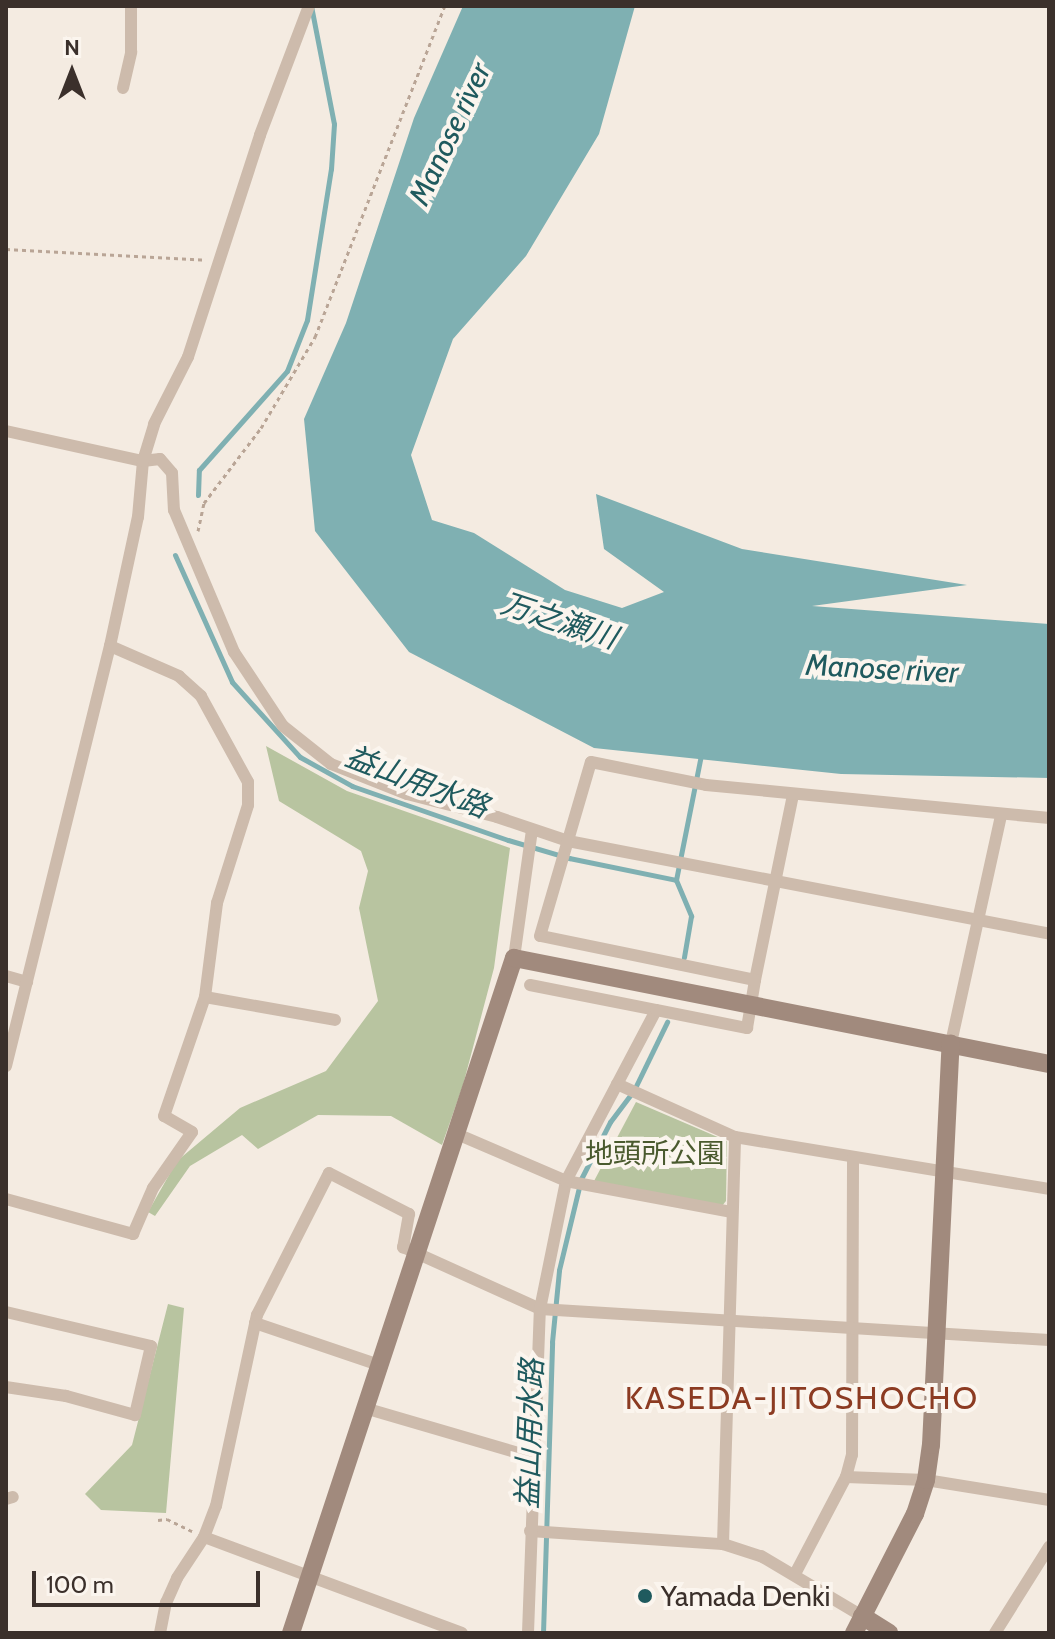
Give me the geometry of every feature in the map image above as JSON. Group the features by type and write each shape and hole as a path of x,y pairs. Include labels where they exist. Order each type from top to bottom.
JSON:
{"street":[{"path":"123,88 131,52 131,6"},
{"path":"6,1066 110,646 138,517 143,461 154,424 188,357 260,135 308,10"},
{"path":"6,431 143,461 160,459 172,473 174,510 234,652 292,735 331,764 407,794 497,817 566,850 691,866 1049,934"},
{"path":"6,1199 133,1234 153,1188 192,1132 164,1116 205,997 217,903 248,805 248,782 201,696 179,676 110,646"},
{"path":"755,980 540,936 591,762 706,785 1049,818"},
{"path":"530,985 747,1028 793,795"},
{"path":"858,1625 915,1514 926,1480 951,1043 1001,815"},
{"path":"291,1633 368,1409 514,958 532,835"},
{"path":"514,958 1049,1064"},
{"path":"6,976 27,982"},
{"path":"205,997 335,1020"},
{"path":"528,1633 532,1457 543,1310 569,1182 622,1086 656,1010"},
{"path":"622,1086 735,1137 1049,1189"},
{"path":"457,1134 569,1182 732,1212"},
{"path":"723,1544 735,1137"},
{"path":"795,1574 846,1477 852,1455 853,1158"},
{"path":"160,1633 166,1603 177,1578 204,1537 216,1506 255,1323 269,1285 329,1173 409,1214 403,1247 543,1310 1049,1340"},
{"path":"6,1312 151,1346 135,1415 66,1396 6,1387"},
{"path":"255,1323 382,1366"},
{"path":"368,1409 532,1457"},
{"path":"846,1477 926,1480 1049,1500"},
{"path":"530,1531 723,1544 761,1556 795,1574 858,1625 889,1633"},
{"path":"204,1537 462,1633"},
{"path":"995,1633 1049,1547"}],"path":[{"path":"193,556 204,503 261,428 315,337 445,6"},
{"path":"6,249 220,261"},
{"path":"158,1520 167,1519 204,1537"}],"green space":[{"path":"266,746 347,791 510,848 494,968 463,1085 442,1145 391,1116 318,1115 258,1149 242,1135 190,1166 155,1216 148,1212 177,1161 240,1108 326,1071 378,1001 359,908 368,871 361,851 279,801"},
{"name":"地頭所公園","path":"636,1102 727,1141 726,1201 722,1206 594,1181"},
{"path":"168,1304 184,1308 166,1513 101,1510 85,1494 132,1445"}],"water":[{"path":"463,6 635,6 599,134 526,256 453,339 411,455 432,520 474,533 565,590 622,608 664,592 604,549 596,494 742,549 967,585 812,606 1049,624 1049,778 841,774 594,748 409,652 315,531 304,419 346,323 414,118"}],"waterway":[{"name":"益山用水路","path":"198,495 199,470 287,371 307,320 331,169 334,124 311,6"},
{"name":"益山用水路","path":"175,555 232,682 300,757 352,786 508,840 569,858 676,880"},
{"path":"676,880 701,755"},
{"name":"益山用水路","path":"676,880 691,916 684,957"},
{"name":"益山用水路","path":"543,1633 552,1342 559,1270 581,1179 610,1122 634,1090 667,1022"}],"place":[{"name":"Yamada Denki","path":"645,1596"}],"district":[{"name":"KASEDA-JITOSHOCHO","path":"802,1398"}],"water label":[{"name":"Manose river","path":"450,134"},
{"name":"万之瀬川","path":"559,621"},
{"name":"Manose river","path":"882,669"}]}
